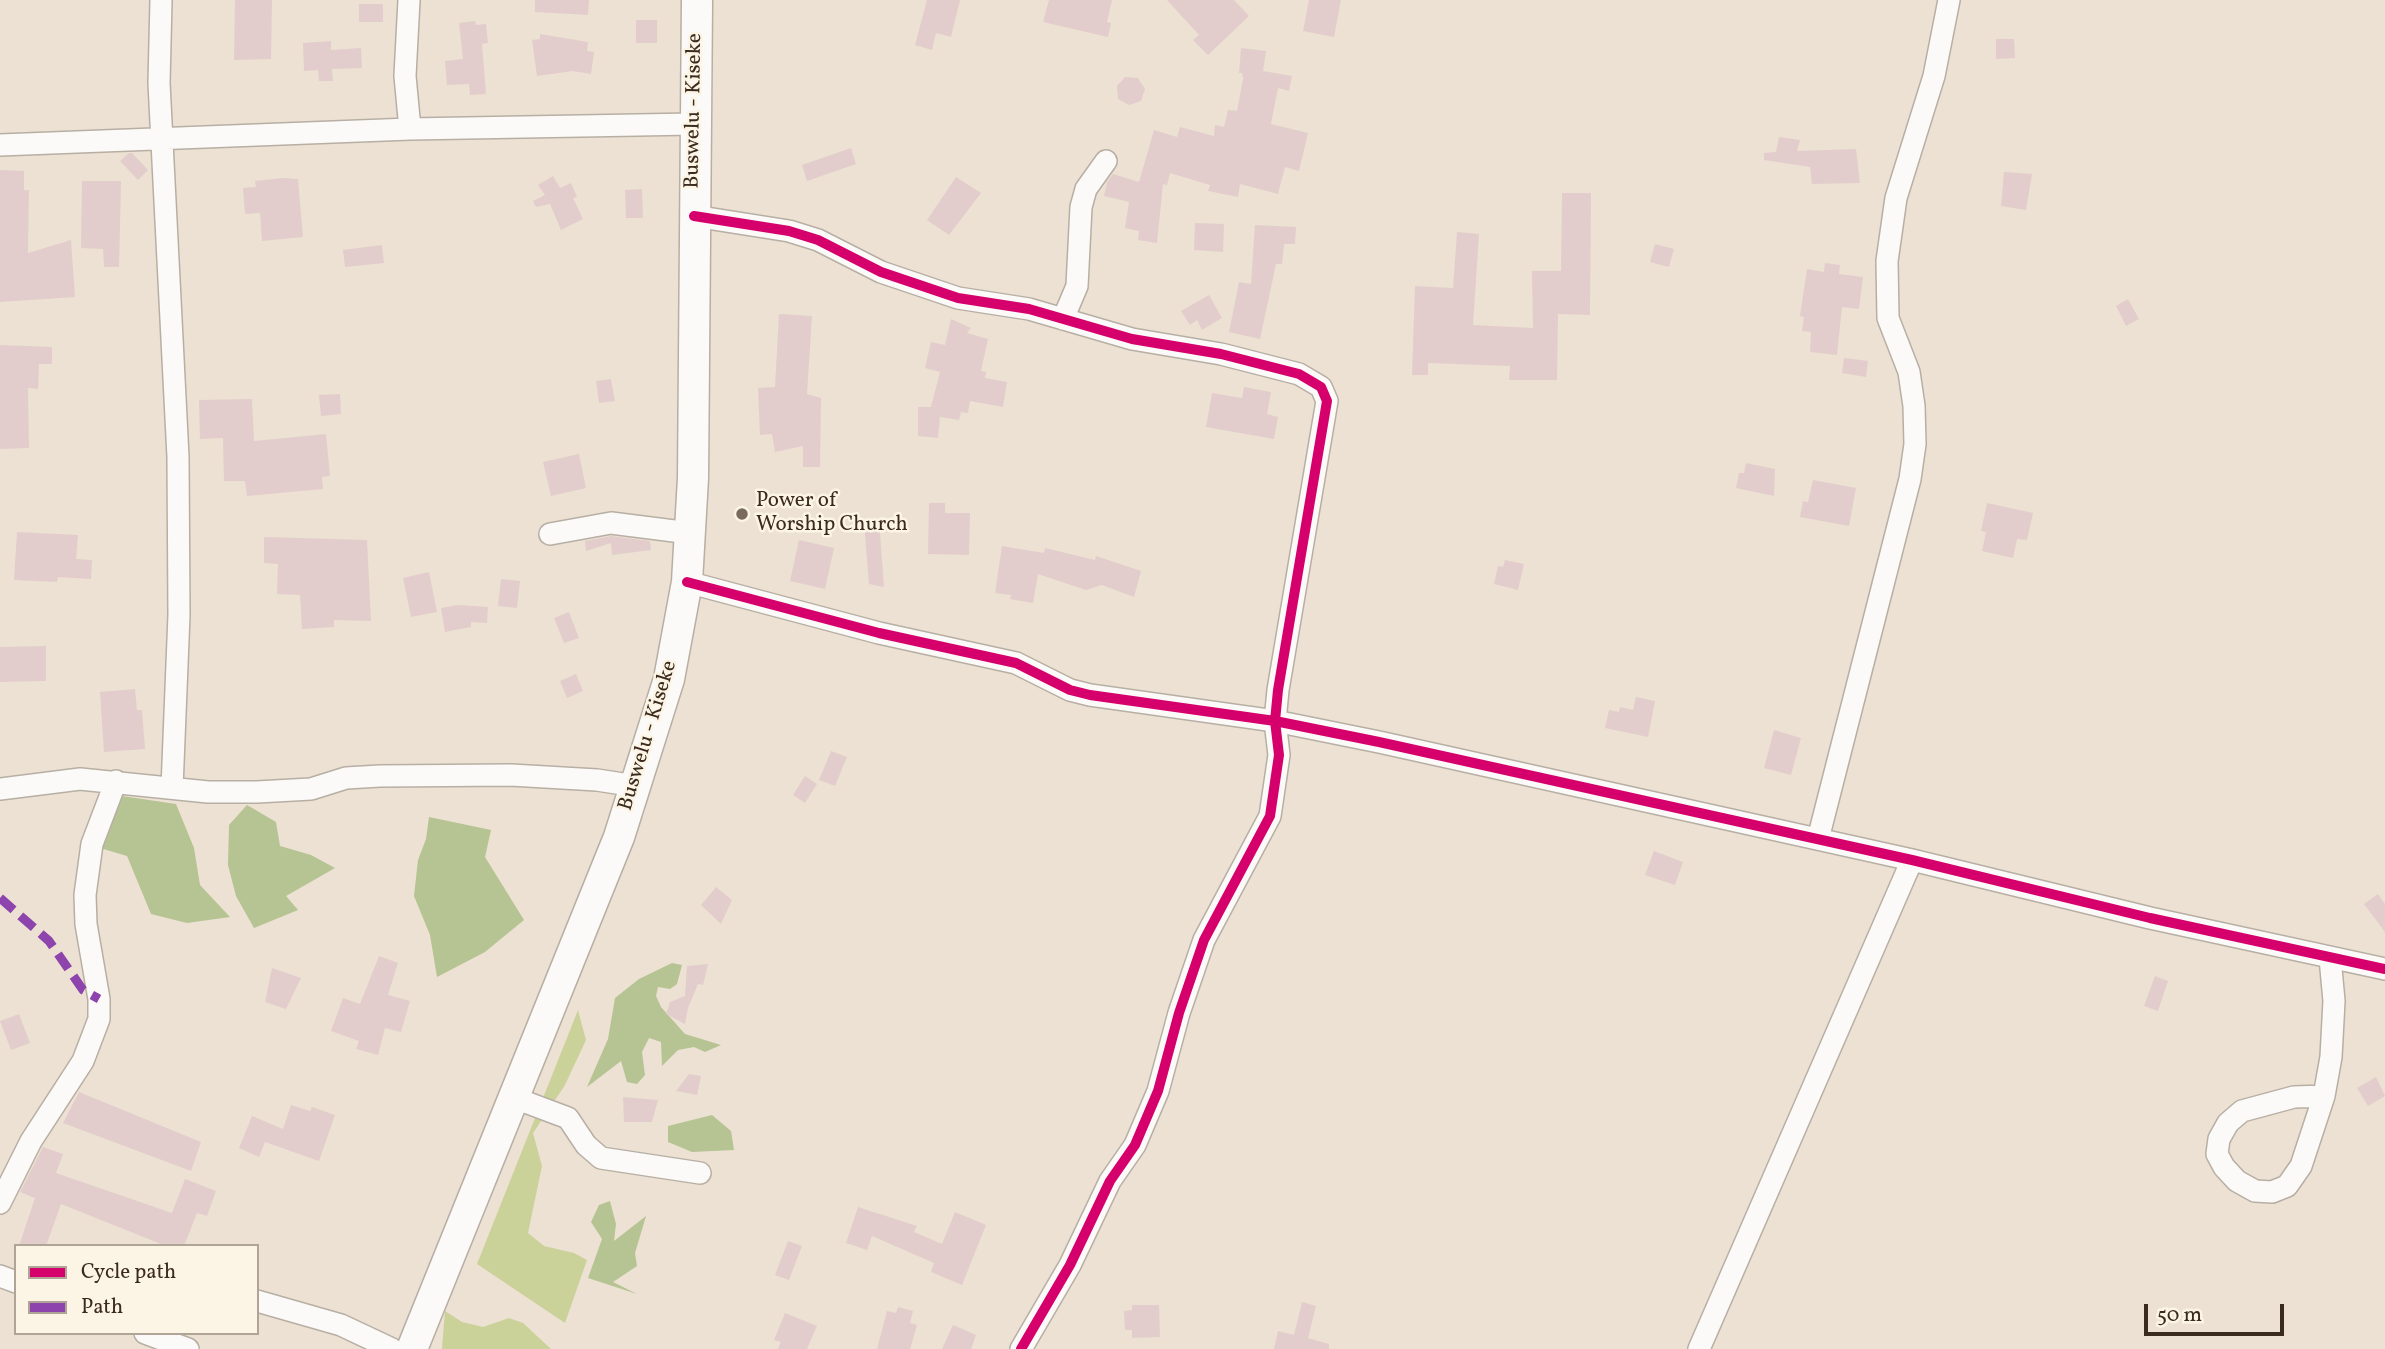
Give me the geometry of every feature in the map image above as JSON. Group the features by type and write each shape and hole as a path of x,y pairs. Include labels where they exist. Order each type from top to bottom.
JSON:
{"main road":[{"name":"Buswelu - Kiseke","path":"412,1349 619,837 669,679 687,582 693,478 697,0"}],"street":[{"path":"161,0 159,83 178,457 179,615 172,788"},
{"path":"410,0 405,76 410,129"},
{"path":"1818,839 1910,478 1915,444 1914,406 1909,372 1888,318 1887,261 1896,198 1934,76 1949,0"},
{"path":"0,145 162,141 410,129 694,124"},
{"path":"1063,319 1077,286 1081,207 1086,189 1106,161"},
{"path":"694,216 789,231 836,246 881,272 925,289 1063,319 1132,339 1221,354 1310,378 1321,387 1327,401 1275,721 1279,755 1270,816 1257,847 1203,940 1179,1013 1158,1091 1135,1145 1110,1181 1070,1265 1021,1349"},
{"path":"550,534 611,523 690,533"},
{"path":"687,582 879,633 1005,660 1090,695 1275,721 1912,860 2385,970"},
{"path":"0,789 80,779 208,792 311,789 346,778 380,776 524,776 597,780 636,786"},
{"path":"0,1203 31,1141 83,1061 99,1019 99,999 86,924 85,895 92,844 116,781"},
{"path":"1699,1349 1912,860"},
{"path":"2324,1096 2294,1097 2242,1111 2228,1123 2219,1139 2217,1154 2224,1167 2237,1181 2255,1191 2272,1192 2287,1186 2301,1166 2324,1096 2334,1028 2330,958"},
{"path":"512,1097 568,1118 586,1145 601,1158 700,1173"},
{"path":"259,1302 341,1325 392,1349"},
{"path":"150,1335 188,1349"}],"green space":[{"path":"115,795 176,804 194,848 200,885 230,917 187,923 151,914 127,856 100,848"},
{"path":"247,805 276,822 280,846 311,855 335,868 286,896 298,910 254,928 236,896 228,865 229,825"},
{"path":"429,817 491,830 485,857 524,920 485,952 437,977 430,935 414,896 418,860 426,839"},
{"path":"672,963 682,965 677,984 670,989 658,987 656,996 661,1007 685,1034 721,1045 705,1052 694,1047 678,1050 662,1066 661,1042 649,1038 642,1052 645,1075 637,1084 627,1082 621,1061 587,1087 608,1039 615,998 639,979"},
{"path":"578,1010 586,1040 565,1085 533,1133 542,1166 528,1233 544,1246 574,1253 587,1260 565,1323 477,1264"},
{"path":"712,1115 731,1131 734,1150 692,1152 668,1142 668,1126"},
{"path":"610,1201 616,1224 614,1241 646,1216 635,1253 637,1266 613,1282 637,1294 588,1278 602,1239 591,1222 599,1205"},
{"path":"445,1311 462,1322 483,1327 509,1318 523,1323 551,1349 442,1349"}],"building":[{"path":"235,0 272,0 271,59 234,60"},
{"path":"535,0 589,0 588,15 535,12"},
{"path":"927,0 960,0 951,37 936,33 932,50 915,45"},
{"path":"1049,0 1112,0 1107,22 1111,23 1108,37 1043,22"},
{"path":"1167,0 1234,0 1249,16 1208,55 1193,40 1199,35"},
{"path":"1309,0 1341,0 1334,37 1303,31"},
{"path":"359,4 383,4 383,22 359,22"},
{"path":"636,20 657,20 657,43 636,43"},
{"path":"475,21 476,25 486,24 488,43 482,44 486,94 470,95 469,84 447,85 445,61 463,59 459,23"},
{"path":"540,34 588,42 587,51 594,52 591,74 573,71 537,76 532,40 540,39"},
{"path":"1996,39 2014,39 2015,58 1996,59"},
{"path":"331,41 331,50 361,48 362,68 332,69 333,81 319,81 318,70 304,71 303,43"},
{"path":"1241,48 1266,51 1263,71 1292,76 1289,91 1278,88 1271,124 1308,133 1299,171 1285,167 1278,194 1240,184 1238,197 1208,191 1210,185 1170,173 1167,185 1163,184 1157,243 1138,240 1139,231 1125,228 1129,202 1104,196 1107,182 1113,174 1139,182 1154,130 1177,137 1180,127 1214,136 1215,125 1224,127 1228,110 1237,111 1243,79 1242,73 1239,73"},
{"path":"1125,77 1138,78 1145,89 1141,101 1129,105 1118,99 1117,86"},
{"path":"1779,137 1800,140 1797,151 1856,149 1860,183 1812,184 1810,167 1764,160 1764,153 1776,152"},
{"path":"851,148 856,164 807,181 802,165"},
{"path":"129,153 148,170 138,180 120,161"},
{"path":"0,170 24,171 24,190 29,190 28,253 71,240 75,297 0,302"},
{"path":"2004,172 2032,174 2026,210 2001,206"},
{"path":"553,176 560,188 571,183 577,197 573,198 583,219 561,230 550,204 536,207 533,201 545,195 538,185"},
{"path":"956,177 981,193 949,235 927,220"},
{"path":"298,179 303,237 262,241 260,213 245,214 243,188 256,187 255,181"},
{"path":"82,181 121,181 119,267 104,267 103,249 81,248"},
{"path":"642,189 643,218 626,218 625,190"},
{"path":"1562,193 1591,193 1590,315 1558,314 1557,380 1509,380 1510,366 1428,363 1428,375 1412,375 1415,286 1453,288 1457,232 1479,234 1473,325 1533,328 1532,271 1561,271"},
{"path":"1195,223 1224,224 1223,252 1194,250"},
{"path":"1255,225 1296,227 1295,244 1284,244 1282,264 1276,264 1260,339 1229,332 1239,282 1251,284"},
{"path":"1655,244 1674,249 1669,267 1650,262"},
{"path":"382,245 384,263 345,267 343,250"},
{"path":"1825,263 1840,265 1839,274 1863,277 1859,309 1842,307 1837,355 1810,352 1811,332 1802,331 1804,317 1800,316 1807,269 1824,272"},
{"path":"1209,295 1222,318 1202,330 1197,320 1190,325 1181,311"},
{"path":"2128,299 2139,319 2126,326 2116,306"},
{"path":"779,314 812,316 807,394 821,398 820,467 803,467 803,446 775,452 772,434 760,435 758,388 775,387"},
{"path":"951,319 971,328 967,333 988,339 981,371 986,372 985,378 1007,382 1003,407 970,401 968,413 961,412 959,420 940,417 938,438 918,436 918,407 931,407 940,372 925,368 931,342 945,345"},
{"path":"0,345 52,347 52,364 39,364 38,389 28,388 29,448 0,449"},
{"path":"1844,358 1868,361 1866,377 1842,373"},
{"path":"611,379 615,401 599,403 596,381"},
{"path":"1244,387 1271,392 1267,414 1278,417 1274,439 1206,427 1212,393 1242,398"},
{"path":"340,394 341,414 321,416 319,395"},
{"path":"252,399 254,441 326,434 330,476 322,477 323,489 247,496 245,481 224,481 223,438 200,439 199,400"},
{"path":"579,454 586,488 551,496 543,462"},
{"path":"1746,463 1775,469 1774,496 1736,488 1739,473 1744,473"},
{"path":"1813,480 1856,488 1849,526 1800,517 1803,501 1808,502"},
{"path":"929,503 945,503 945,513 970,513 969,555 928,554"},
{"path":"1987,503 2033,513 2027,540 2017,539 2013,558 1982,551 1986,532 1981,531"},
{"path":"879,520 884,587 869,584 864,522"},
{"path":"17,532 78,535 76,559 92,560 91,579 58,577 57,582 14,580"},
{"path":"611,536 650,541 651,550 612,555 611,543 586,551 585,541"},
{"path":"264,537 367,540 371,621 334,620 334,627 302,629 300,595 277,594 278,564 264,563"},
{"path":"799,540 834,548 825,589 790,581"},
{"path":"1002,546 1044,553 1045,548 1095,560 1096,556 1141,571 1134,597 1102,585 1086,590 1038,574 1033,603 1010,599 1011,595 995,593"},
{"path":"1505,560 1524,564 1518,590 1494,584 1498,566 1503,567"},
{"path":"429,572 437,612 411,617 403,578"},
{"path":"501,579 520,581 517,608 498,606"},
{"path":"458,605 488,607 487,623 471,622 471,627 445,632 441,608"},
{"path":"569,612 579,638 564,643 554,618"},
{"path":"46,646 46,681 0,682 0,647"},
{"path":"576,674 583,691 567,698 560,681"},
{"path":"135,689 137,710 142,710 145,749 104,752 100,692"},
{"path":"1636,697 1655,701 1648,737 1605,728 1609,710 1619,712 1620,707 1633,710"},
{"path":"1774,730 1801,738 1791,775 1764,768"},
{"path":"831,751 847,757 835,786 819,780"},
{"path":"805,776 817,784 805,803 793,795"},
{"path":"1654,851 1683,862 1675,885 1645,875"},
{"path":"716,887 732,900 721,924 701,905"},
{"path":"2378,894 2385,904 2385,932 2364,904"},
{"path":"379,956 398,963 388,995 410,1001 401,1032 385,1028 378,1055 356,1049 359,1041 331,1031 343,998 360,1004"},
{"path":"708,964 703,985 698,984 688,1008 685,1024 666,1014 670,1002 685,996 687,966"},
{"path":"272,968 301,978 286,1009 265,1002"},
{"path":"2155,976 2168,981 2158,1011 2144,1006"},
{"path":"19,1014 30,1043 11,1050 0,1021"},
{"path":"689,1074 701,1076 697,1095 676,1091"},
{"path":"2376,1077 2385,1096 2368,1106 2357,1088"},
{"path":"79,1092 201,1142 191,1171 63,1123"},
{"path":"623,1097 658,1100 652,1122 624,1122"},
{"path":"291,1105 310,1111 312,1107 335,1115 319,1161 265,1142 259,1157 239,1148 252,1116 283,1129"},
{"path":"43,1147 63,1154 56,1173 172,1213 185,1179 216,1191 207,1216 197,1213 185,1244 161,1244 61,1204 47,1244 20,1244 35,1198 20,1192"},
{"path":"858,1207 917,1226 914,1232 942,1244 955,1212 986,1225 962,1285 931,1272 934,1263 872,1236 867,1250 846,1243"},
{"path":"788,1241 802,1246 789,1280 775,1275"},
{"path":"1302,1302 1316,1306 1308,1338 1329,1344 1329,1349 1274,1349 1278,1331 1294,1335"},
{"path":"1132,1305 1159,1305 1160,1337 1132,1338 1132,1330 1125,1330 1124,1311 1132,1310"},
{"path":"898,1307 913,1311 910,1323 917,1325 910,1349 877,1349 887,1311 896,1313"},
{"path":"785,1313 817,1326 807,1349 778,1349 781,1342 774,1340"},
{"path":"953,1325 976,1335 971,1349 942,1349"}],"marked path":[{"path":"0,898 49,941 83,990 99,999"}],"cycle path":[{"path":"694,216 789,231 818,240 881,272 958,298 1029,309 1132,339 1221,354 1299,374 1321,387 1327,401 1278,690 1275,721 1279,755 1270,816 1204,940 1179,1013 1158,1091 1135,1145 1110,1181 1070,1265 1021,1349"},
{"path":"687,582 879,633 1016,663 1070,690 1090,695 1275,721 1379,742 1912,860 2150,918 2385,969"}],"place":[{"name":"Power of Worship Church","path":"742,514"}]}
